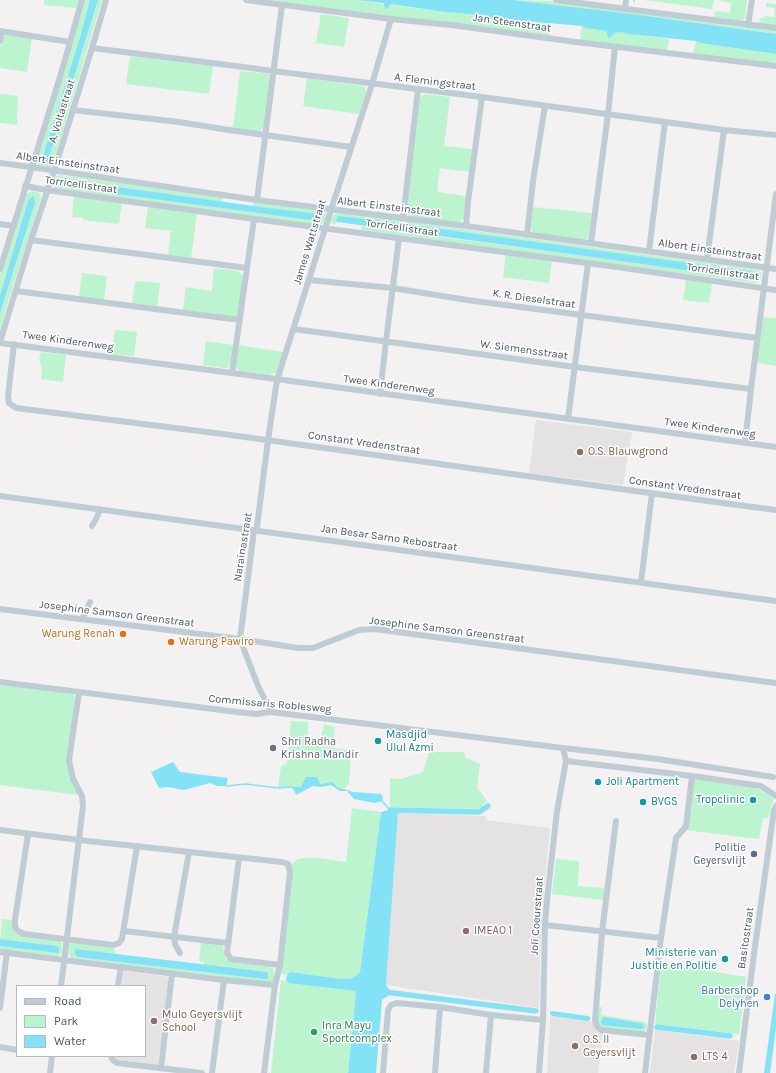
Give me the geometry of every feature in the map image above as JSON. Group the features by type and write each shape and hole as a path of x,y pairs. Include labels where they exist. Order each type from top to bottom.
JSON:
{"street":[{"name":"A. Voltastraat","path":"0,269 60,77 82,0"},
{"name":"A. Voltastraat","path":"0,342 106,0"},
{"name":"Jan Steenstraat","path":"246,0 776,66"},
{"path":"556,0 776,28"},
{"path":"625,9 626,0"},
{"path":"748,25 752,0"},
{"path":"256,200 282,5"},
{"name":"James Wattstraat","path":"277,380 372,84 391,19"},
{"path":"0,41 1,31 70,42"},
{"path":"591,243 615,47"},
{"name":"A. Flemingstraat","path":"92,48 724,130 776,135"},
{"path":"403,218 418,90"},
{"path":"466,226 482,98"},
{"path":"526,235 545,106"},
{"path":"73,110 179,122 352,147"},
{"path":"648,251 665,122"},
{"path":"707,259 724,130"},
{"name":"Albert Einsteinstraat","path":"0,163 256,200 466,226 776,269"},
{"name":"Torricellistraat","path":"26,186 254,219 588,263 776,290"},
{"path":"746,443 763,288 776,194"},
{"path":"232,373 254,219"},
{"path":"0,224 14,226"},
{"path":"380,394 400,238"},
{"path":"31,240 247,268"},
{"path":"568,419 588,263"},
{"name":"K. R. Dieselstraat","path":"309,280 393,288 467,300 757,338"},
{"path":"16,291 240,320"},
{"name":"W. Siemensstraat","path":"294,329 574,367 751,389"},
{"name":"Twee Kinderenweg","path":"0,342 776,447"},
{"name":"Constant Vredenstraat","path":"14,344 8,396 9,403 16,408 268,440 776,510"},
{"name":"Narainastraat","path":"271,712 258,686 240,639 254,531 257,527 277,380"},
{"path":"641,582 652,493"},
{"name":"Jan Besar Sarno Rebostraat","path":"0,496 776,601"},
{"path":"92,526 98,517 100,510"},
{"path":"82,620 90,602"},
{"name":"Josephine Samson Greenstraat","path":"0,609 240,639 298,648 313,648 359,630 375,629 776,683"},
{"name":"Commissaris Roblesweg","path":"0,682 237,712 256,714 271,712 658,760 773,777"},
{"path":"61,985 68,939 83,806 82,796 74,779 69,760 79,693"},
{"path":"562,748 566,761 761,786 776,796"},
{"name":"Joli Coeurstraat","path":"539,1073 543,1020 545,925 552,850 566,761"},
{"path":"645,1073 661,938 676,838 686,826 692,776"},
{"name":"Basitostraat","path":"739,1073 754,954 774,810 776,806"},
{"path":"616,821 602,932 595,1021 601,1030 649,1036"},
{"path":"0,830 282,862 288,864 290,872 280,965 275,985 264,1073"},
{"path":"28,834 15,919 18,932 113,945 119,943 122,939 124,931 136,846"},
{"path":"180,953 175,944 174,937 189,852"},
{"path":"239,858 227,953 231,959 280,965"},
{"path":"545,925 661,938"},
{"path":"124,931 228,944"},
{"path":"0,1008 3,952 172,974 275,985"},
{"path":"118,985 121,967"},
{"path":"161,1068 172,974"},
{"path":"212,1073 224,980"},
{"path":"383,1073 388,1010 391,1005 397,1003 543,1020"},
{"path":"435,1073 440,1007"},
{"path":"486,1073 491,1015"},
{"path":"0,1047 16,1050"},
{"path":"50,1073 52,1057"},
{"path":"112,1057 117,1063 202,1073"}],"shaded area":[{"name":"O.S. Blauwgrond","path":"536,420 632,432 623,485 529,473"},
{"name":"IMEAO 1","path":"398,813 486,816 486,820 550,828 543,902 539,1008 386,985"},
{"name":"Mulo Geyersvlijt School","path":"124,971 169,977 158,1065 120,1060 115,1057 146,1057 146,985 122,985"},
{"name":"O.S. II Geyersvlijt","path":"552,1016 594,1022 603,1032 598,1073 547,1073 550,1017"},
{"name":"LTS 4","path":"655,1030 739,1041 734,1073 650,1073"}],"green space":[{"path":"44,0 79,0 77,8 44,5"},
{"path":"85,0 90,0 80,37 44,153 42,155 49,160 98,0 102,0 53,163 51,167 38,165 36,163"},
{"path":"271,0 357,0 445,12 484,15 492,18 549,23 549,35 378,15"},
{"path":"513,0 549,1 776,30 776,34 633,14"},
{"path":"645,0 714,0 712,9"},
{"path":"717,0 747,0 745,18 742,21 737,21 714,17 715,11 730,13 731,3"},
{"path":"766,3 776,4 776,26 759,24 760,18 764,18 765,16 774,17 775,8 766,7"},
{"path":"321,14 349,18 344,47 316,43"},
{"path":"582,26 585,28 607,31 608,37 614,32 621,32 669,39 667,51 580,40"},
{"path":"5,35 32,38 27,72 0,68 0,48 2,38"},
{"path":"696,41 700,43 776,54 776,64 693,54"},
{"path":"130,56 213,66 209,94 126,84"},
{"path":"240,71 271,74 264,127 258,132 233,129"},
{"path":"307,78 363,86 366,92 359,114 303,106"},
{"path":"0,94 18,96 17,125 0,123"},
{"path":"425,94 450,97 444,146 472,149 470,172 440,168 437,192 466,196 464,218 458,223 411,217 406,212 420,98"},
{"path":"59,175 223,197 222,202 60,179 180,202 320,220 253,206 253,202 324,211 326,215 324,222 317,225 55,189 52,183 54,178"},
{"path":"33,191 40,193 41,198 0,332 0,313 35,199 28,201 0,295 0,275 26,195"},
{"path":"74,196 122,202 119,224 83,220 83,218 72,217"},
{"path":"148,207 197,214 191,258 168,255 171,231 145,228"},
{"path":"533,207 592,213 588,238 585,240 534,234 531,229"},
{"path":"338,212 758,270 762,274 760,281 755,283 361,230 362,226 754,280 757,275 755,272 480,235 336,221 338,222 334,225 331,222 332,217"},
{"path":"506,255 552,261 549,283 503,277"},
{"path":"214,268 238,271 243,276 239,312 235,317 183,310 186,287 212,291"},
{"path":"82,273 107,276 104,301 79,297"},
{"path":"686,280 712,283 709,303 683,300"},
{"path":"135,281 160,283 157,306 132,303"},
{"path":"763,317 776,318 776,366 757,363"},
{"path":"115,330 137,332 134,356 112,354"},
{"path":"206,341 233,345 231,362 227,368 203,365"},
{"path":"238,345 283,352 278,370 275,373 268,375 238,370 236,364"},
{"path":"41,352 66,355 63,382 41,379 42,368 39,360"},
{"path":"0,684 72,694 75,697 67,762 78,795 0,785"},
{"path":"291,721 308,722 308,739 320,741 324,724 335,727 333,748 351,750 349,784 344,789 339,788 332,782 301,787 278,788 281,766 287,763"},
{"path":"429,752 464,752 466,758 480,764 477,787 487,801 479,809 390,807 390,778 401,779 423,772"},
{"path":"694,779 756,788 774,799 768,818 763,818 759,839 685,830"},
{"path":"352,808 381,812 360,972 353,978 342,979 290,972 287,975 280,974 290,865 298,859 305,858 346,862"},
{"path":"556,859 579,861 578,886 605,888 604,900 552,894"},
{"path":"2,919 13,920 13,927 18,935 60,941 62,944 62,952 59,956 55,956 0,950 0,946 57,953 57,946 0,939"},
{"path":"73,942 114,948 115,954 75,949 75,954 79,957 263,979 267,972 204,965 204,962 199,961 201,942 220,944 223,946 225,957 229,961 269,966 274,970 274,980 269,983 73,958 70,957 68,952 70,943"},
{"path":"661,963 746,977 739,1034 655,1024"},
{"name":"Inra Mayu Sportcomplex","path":"281,980 356,991 348,1073 271,1073"},
{"path":"599,1007 602,1007 601,1015 645,1022 647,1024 646,1030 643,1032 602,1028 599,1026 597,1021"}],"water":[{"path":"90,0 98,0 48,163 41,161 40,158 44,153"},
{"path":"357,0 513,0 633,14 776,34 776,54 700,43 696,41 627,34 621,32 614,33 610,38 608,37 606,31 585,28 582,26 492,18 484,15 445,12 390,4 386,9 384,3"},
{"path":"60,179 319,214 321,216 320,220 318,221 58,186 57,180"},
{"path":"33,196 35,203 0,313 0,295 28,201"},
{"path":"339,216 755,272 757,275 755,280 338,222 336,221 337,217"},
{"path":"173,762 180,772 228,778 226,786 217,786 210,783 184,790 168,787 159,788 151,772"},
{"path":"306,777 317,777 320,784 332,782 339,788 353,792 381,794 383,797 382,801 375,803 354,799 347,791 340,791 331,785 321,787 313,786 296,795 292,787 301,787"},
{"path":"390,810 398,813 386,985 392,993 382,1000 376,1073 348,1073 356,991 289,983 286,980 287,975 290,972 342,979 353,978 360,972 381,812"},
{"path":"0,939 57,946 59,948 59,953 0,946"},
{"path":"75,949 267,972 268,976 267,979 263,979 78,957 75,954"},
{"path":"775,994 776,1028 770,1073 764,1073"},
{"path":"552,1011 588,1016 590,1017 590,1020 588,1021 552,1016 550,1012"},
{"path":"604,1017 643,1024 644,1027 641,1029 603,1025 601,1023"}],"waterway":[{"path":"226,786 246,784 278,788 292,787"},
{"path":"382,801 390,810"},
{"path":"389,816 390,810 479,812 488,806"},
{"path":"385,992 536,1011"},
{"path":"657,1027 730,1036"}],"place":[{"name":"O.S. Blauwgrond","path":"580,452"},
{"name":"Warung Renah","path":"123,634"},
{"name":"Warung Pawiro","path":"171,642"},
{"name":"Masdjid Ulul Azmi","path":"378,741"},
{"name":"Shri Radha Krishna Mandir","path":"273,748"},
{"name":"Joli Apartment","path":"598,782"},
{"name":"Tropclinic","path":"753,800"},
{"name":"BVGS","path":"643,802"},
{"name":"Politie Geyersvlijt","path":"754,854"},
{"name":"IMEAO 1","path":"466,931"},
{"name":"Ministerie van Justitie en Politie","path":"725,959"},
{"name":"Barbershop Delyhen","path":"767,997"},
{"name":"Mulo Geyersvlijt School","path":"154,1021"},
{"name":"Inra Mayu Sportcomplex","path":"314,1032"},
{"name":"O.S. II Geyersvlijt","path":"575,1046"},
{"name":"LTS 4","path":"694,1057"}]}
